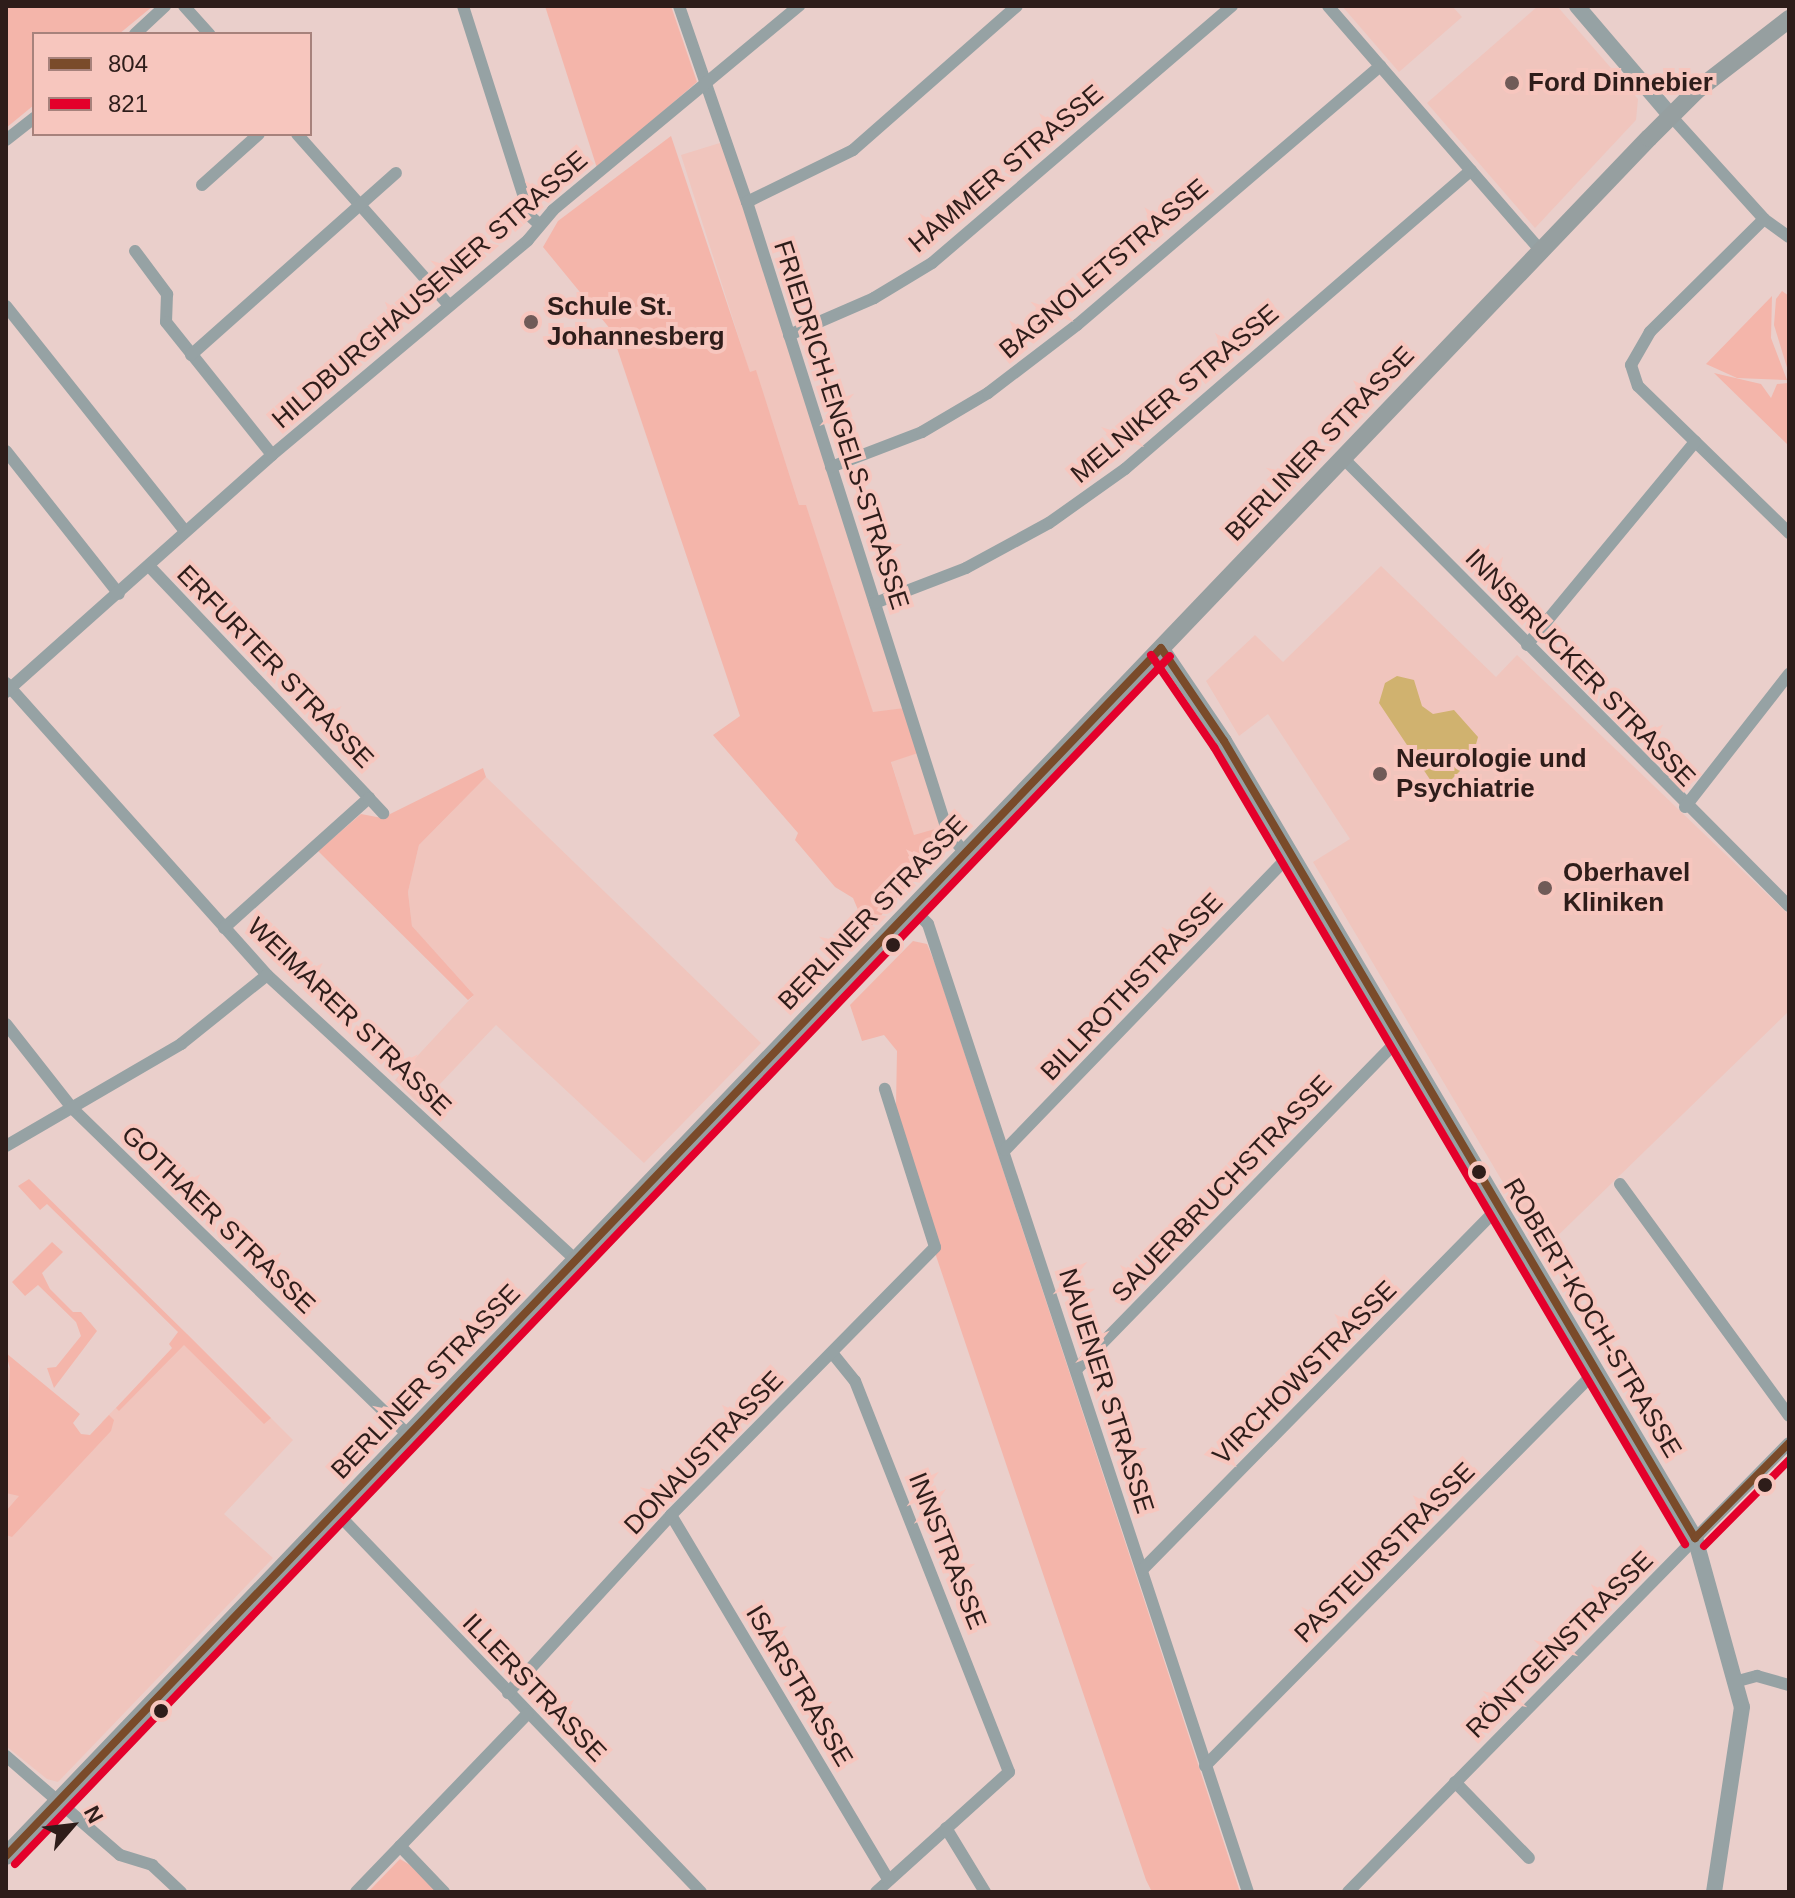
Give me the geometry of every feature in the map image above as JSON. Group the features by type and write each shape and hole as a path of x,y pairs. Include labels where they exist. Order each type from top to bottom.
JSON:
{"main road":[{"name":"BERLINER STRASSE","path":"6,1856 578,1262 1671,116 1789,19"}],"street":[{"path":"137,32 165,6"},
{"path":"184,6 207,32"},
{"path":"463,6 530,216 539,224"},
{"name":"FRIEDRICH-ENGELS-STRASSE","path":"679,6 747,202 948,833 966,854"},
{"name":"HILDBURGHAUSENER STRASSE","path":"7,688 119,594 185,531 539,224 799,6"},
{"path":"747,202 853,150 1017,6"},
{"name":"HAMMER STRASSE","path":"789,335 874,298 932,263 1232,6"},
{"path":"1328,6 1542,252"},
{"path":"1577,6 1764,219 1789,237"},
{"name":"BAGNOLETSTRASSE","path":"831,467 922,432 988,393 1077,325 1380,66"},
{"path":"6,140 32,120"},
{"path":"202,185 257,136"},
{"path":"299,136 449,305"},
{"name":"MELNIKER STRASSE","path":"875,603 966,568 1049,523 1125,469 1471,170"},
{"path":"191,355 396,173"},
{"path":"1764,219 1650,332 1631,365 1638,386 1789,533"},
{"path":"135,251 163,285 166,322 272,455"},
{"path":"6,306 185,531"},
{"path":"1527,645 1695,442"},
{"path":"6,451 119,594"},
{"name":"INNSBRUCKER STRASSE","path":"1343,458 1685,807 1789,906"},
{"name":"ERFURTER STRASSE","path":"149,566 383,813"},
{"name":"ROBERT-KOCH-STRASSE","path":"1161,648 1177,664 1695,1538 1738,1681 1741,1732 1714,1892"},
{"path":"1685,807 1789,674"},
{"name":"WEIMARER STRASSE","path":"7,688 267,975 578,1262"},
{"path":"224,928 369,798"},
{"name":"BILLROTHSTRASSE","path":"1005,1150 1291,854"},
{"name":"NAUENER STRASSE","path":"913,909 928,924 1248,1892"},
{"path":"6,1146 181,1044 267,975"},
{"name":"GOTHAER STRASSE","path":"6,1024 73,1109 410,1437"},
{"name":"SAUERBRUCHSTRASSE","path":"1076,1370 1400,1038"},
{"name":"DONAUSTRASSE","path":"508,1693 671,1515 833,1354 935,1247 885,1089"},
{"path":"1620,1184 1789,1416"},
{"name":"VIRCHOWSTRASSE","path":"1142,1570 1499,1207"},
{"name":"INNSTRASSE","path":"833,1354 855,1381 1009,1772 946,1828"},
{"name":"PASTEURSTRASSE","path":"1205,1766 1597,1370"},
{"name":"RÖNTGENSTRASSE","path":"1348,1892 1789,1443"},
{"name":"ILLERSTRASSE","path":"336,1512 701,1892"},
{"name":"ISARSTRASSE","path":"671,1515 889,1880"},
{"path":"1738,1681 1757,1676 1789,1685"},
{"path":"356,1892 527,1714"},
{"path":"6,1756 120,1855 152,1865 181,1892"},
{"path":"1455,1782 1529,1858"},
{"path":"876,1892 946,1828 985,1892"},
{"path":"400,1846 444,1892"}],"shaded area":[{"path":"6,6 153,6 121,32 32,32 32,107 6,128"},
{"path":"545,6 671,6 697,82 597,168"},
{"path":"1342,6 1452,6 1462,17 1399,72"},
{"path":"1538,6 1557,6 1638,99 1636,120 1535,228 1427,103"},
{"path":"671,136 750,372 756,370 799,505 806,505 873,712 904,708 918,753 891,762 914,835 942,827 947,842 867,931 853,898 835,887 795,840 798,833 713,735 740,716 611,330 543,247 558,221"},
{"path":"723,142 942,827 914,836 891,761 903,708 873,713 806,506 799,505 756,371 750,373 681,155"},
{"path":"1782,291 1789,296 1789,374 1774,325 1776,299"},
{"path":"1772,296 1771,338 1787,380 1737,378 1706,364"},
{"path":"1714,373 1761,384 1771,398 1777,384 1788,383 1789,446"},
{"name":"Oberhavel Kliniken","path":"1381,566 1496,677 1517,655 1789,915 1789,1011 1543,1250 1313,862 1350,839 1268,714 1239,736 1206,681 1255,635 1283,662"},
{"path":"1397,676 1414,680 1422,706 1433,714 1454,710 1478,737 1472,759 1450,781 1431,781 1379,703 1385,683"},
{"path":"483,768 486,777 419,845 408,892 412,926 474,995 468,1000 318,851 361,814 382,818"},
{"path":"486,777 761,1043 644,1163 496,1025 420,1105 395,1080 474,995 412,926 408,892 419,845"},
{"path":"913,941 927,944 936,966 1240,1892 1152,1892 1146,1880 890,1119 896,1105 897,1051 884,1035 862,1041 850,1005"},
{"path":"29,1179 271,1418 264,1424 184,1345 119,1411 116,1408 172,1348 169,1344 178,1332 47,1204 40,1210 18,1186"},
{"path":"52,1242 63,1252 42,1273 50,1289 73,1312 81,1312 97,1331 54,1388 47,1368 56,1367 81,1336 76,1322 38,1285 25,1296 12,1282"},
{"path":"187,1334 293,1440 224,1514 273,1558 58,1782 47,1779 6,1746 6,1365 93,1449 110,1431 102,1422"},
{"path":"6,1353 80,1414 73,1423 81,1434 90,1435 109,1415 114,1420 111,1431 12,1537 6,1535 6,1511 19,1496 6,1493 10,1369"},
{"path":"400,1859 410,1865 437,1892 368,1892"}],"transit line":[{"name":"804","path":"1161,648 1224,741 1695,1538"},
{"name":"804","path":"6,1856 1161,648"},
{"name":"821","path":"1151,655 1214,747 1685,1544"},
{"name":"821","path":"15,1864 1170,656"},
{"name":"804","path":"1695,1538 1789,1443"},
{"name":"821","path":"1704,1546 1789,1460"}],"place":[{"name":"Ford Dinnebier","path":"1512,83"},
{"name":"Schule St. Johannesberg","path":"531,322"},
{"name":"Neurologie und Psychiatrie","path":"1380,774"},
{"name":"Oberhavel Kliniken","path":"1545,888"}]}
